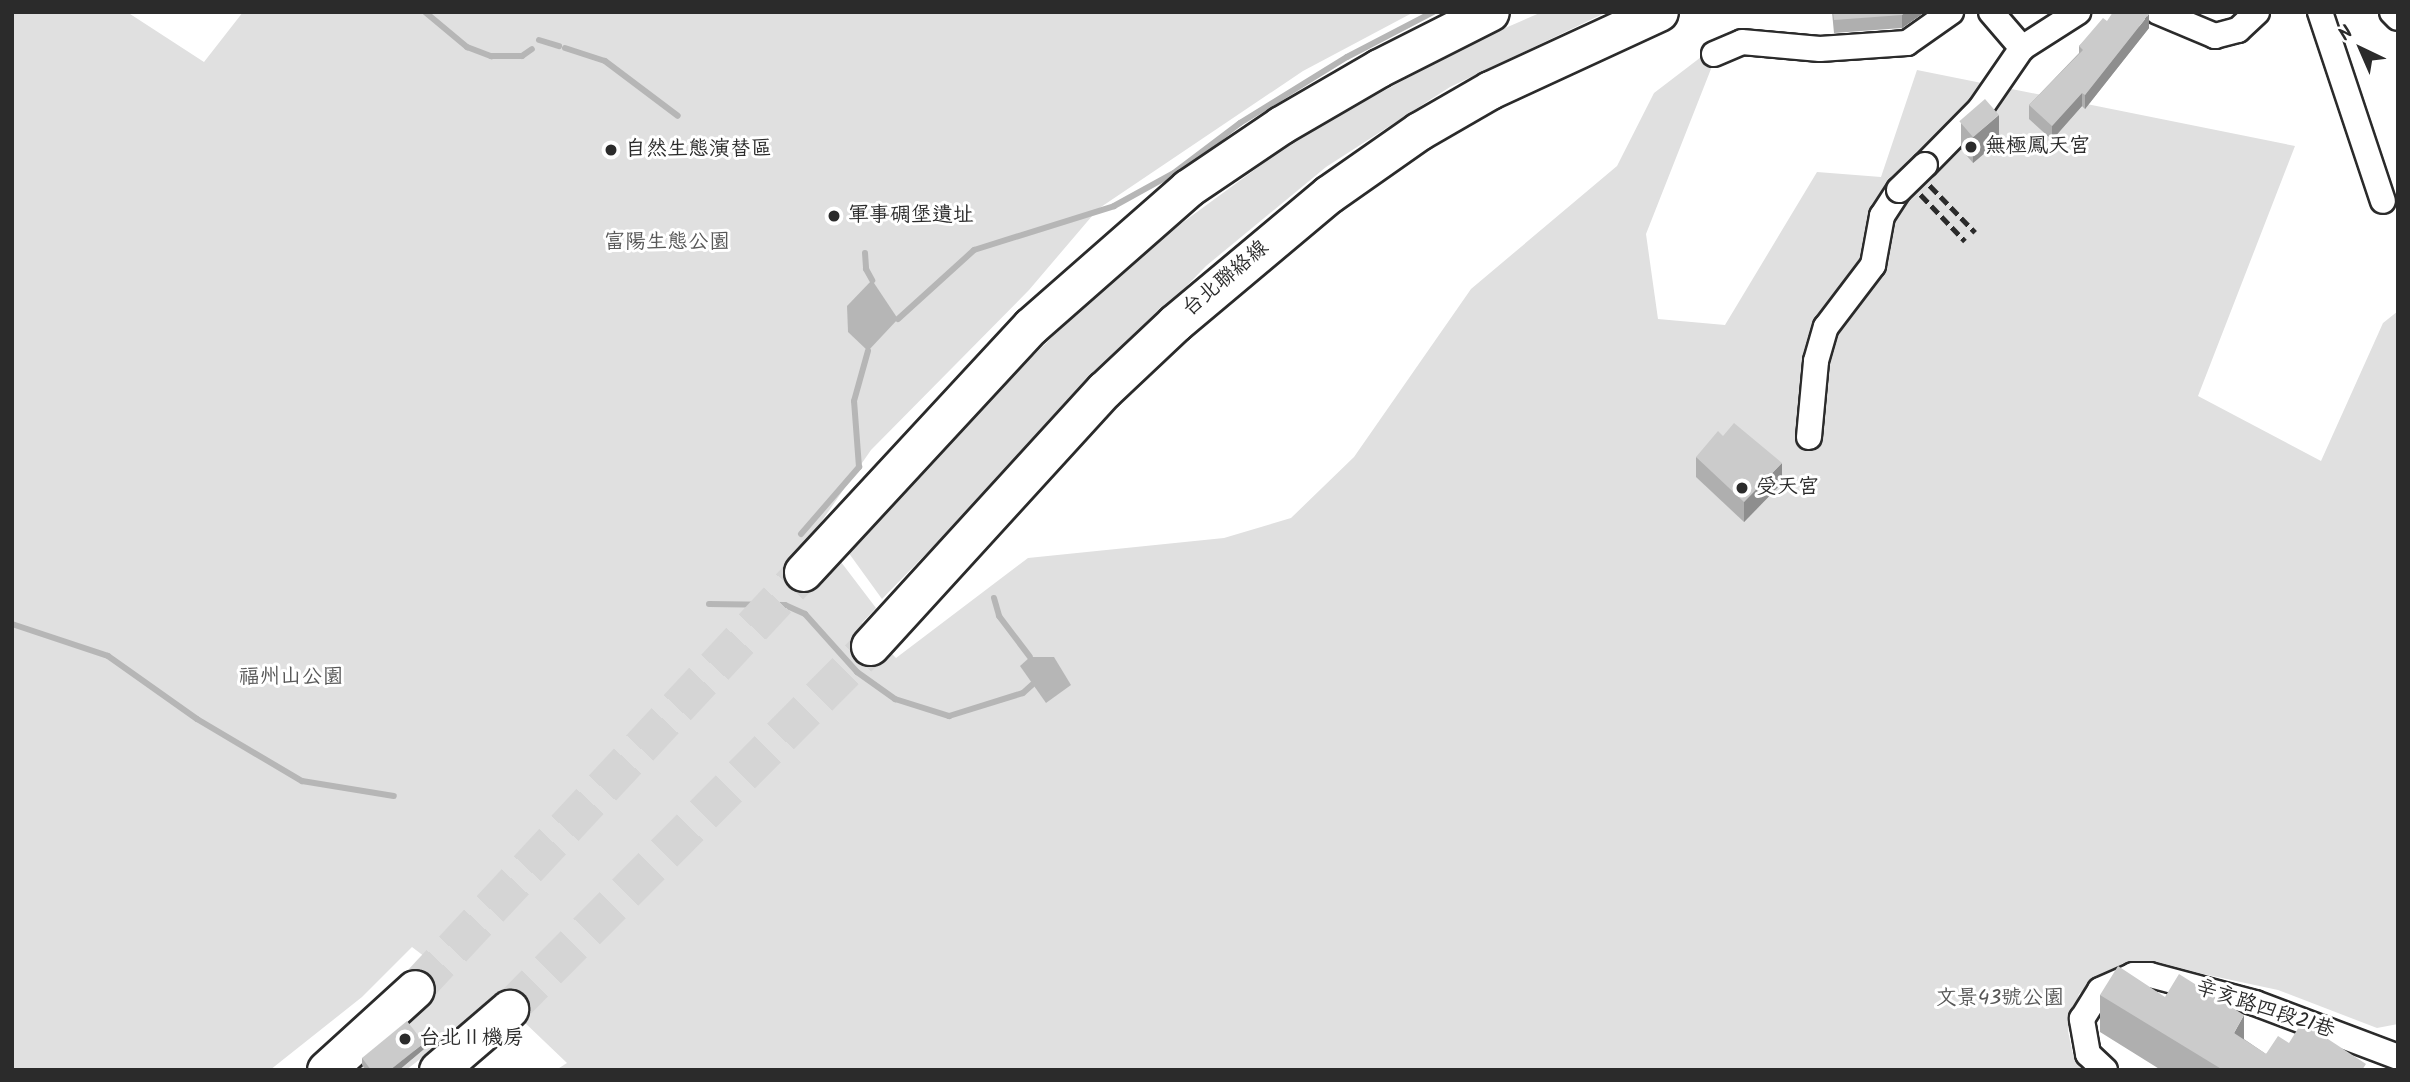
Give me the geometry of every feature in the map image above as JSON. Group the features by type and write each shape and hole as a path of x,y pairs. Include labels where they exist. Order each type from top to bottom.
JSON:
{"highway":[{"path":"803,572 1031,326 1188,188 1292,118 1490,12"},
{"name":"台北聯絡線","path":"870,646 1104,390 1185,314 1308,211 1419,131 1490,90 1659,12"},
{"path":"326,1070 415,989"},
{"path":"438,1070 509,1009"}],"street":[{"path":"1714,54 1742,42 1820,50 1907,43 1951,12"},
{"path":"1991,12 2022,48"},
{"path":"1809,437 1816,361 1826,327 1873,265 1882,216 1899,190 1980,109 2022,48 2078,12"},
{"path":"2158,12 2215,36 2238,30 2257,12"},
{"path":"2320,12 2382,201"},
{"path":"2392,12 2398,18"},
{"name":"辛亥路四段21巷","path":"2105,1070 2088,1054 2082,1019 2100,990 2133,975 2150,975 2267,1007 2398,1057"}],"green space":[{"path":"12,12 127,12 204,62 243,12 1414,12 1303,71 1098,209 1029,290 871,450 792,564 817,579 841,562 876,608 862,623 896,658 1028,558 1224,538 1291,518 1354,457 1471,289 1617,166 1654,93 1722,41 1646,234 1658,319 1725,325 1817,172 1881,177 1917,70 2295,146 2198,396 2321,461 2383,323 2398,311 2398,1024 2377,1028 2278,990 2152,963 2111,969 2079,994 2068,1031 2073,1055 2086,1070 556,1070 567,1063 499,998 406,1070 352,1070 446,973 412,947 362,997 270,1070 12,1070"},
{"path":"1542,12 1607,12 1450,87 1326,167 1206,266 882,599 848,552 946,444 1050,339 1152,245 1302,135 1480,39"}],"shaded area":[{"path":"872,280 898,319 868,351 848,332 847,306"},
{"path":"1030,657 1054,657 1071,685 1046,703 1020,666"}],"building":[{"path":"1833,12 1906,12 1902,15 1834,20"},
{"path":"2113,12 2149,14 2085,95 2082,93 2052,126 2029,105 2083,50 2079,46 2103,18 2107,21"},
{"path":"1985,99 1999,115 1973,137 1959,121"},
{"path":"1734,423 1782,463 1744,502 1696,457 1718,431 1723,436"},
{"path":"2118,966 2165,997 2179,974 2244,1015 2234,1033 2266,1054 2278,1036 2289,1043 2302,1022 2366,1064 2362,1070 2223,1070 2100,995"},
{"name":"台北Ⅱ機房","path":"407,1021 424,1043 390,1070 371,1070 362,1058"}],"waterway":[{"path":"425,12 467,47 491,56 522,56 532,49"},
{"path":"898,319 974,250 1114,206 1174,173 1240,123 1347,57 1433,12"},
{"path":"539,40 559,46"},
{"path":"565,48 605,61 678,116"},
{"path":"865,253 866,269 872,280"},
{"path":"801,534 859,467 854,401 868,351"},
{"path":"994,598 999,616 1030,657"},
{"path":"709,604 785,605 805,614 857,672 895,699 949,716 1023,693 1033,684"},
{"path":"12,624 108,656 197,719 302,781 394,796"}],"tunnel":[{"path":"415,989 803,572"},
{"path":"509,1009 870,646"}],"railway":[{"path":"1909,164 1975,232"},
{"path":"1900,173 1965,241"}],"place":[{"name":"無極鳳天宮","path":"1971,147"},
{"name":"自然生態演替區","path":"611,150"},
{"name":"軍事碉堡遺址","path":"834,216"},
{"name":"受天宮","path":"1742,488"},
{"name":"台北Ⅱ機房","path":"405,1039"}],"park label":[{"name":"富陽生態公園","path":"667,243"},
{"name":"福州山公園","path":"291,678"},
{"name":"文景43號公園","path":"2000,999"}]}
